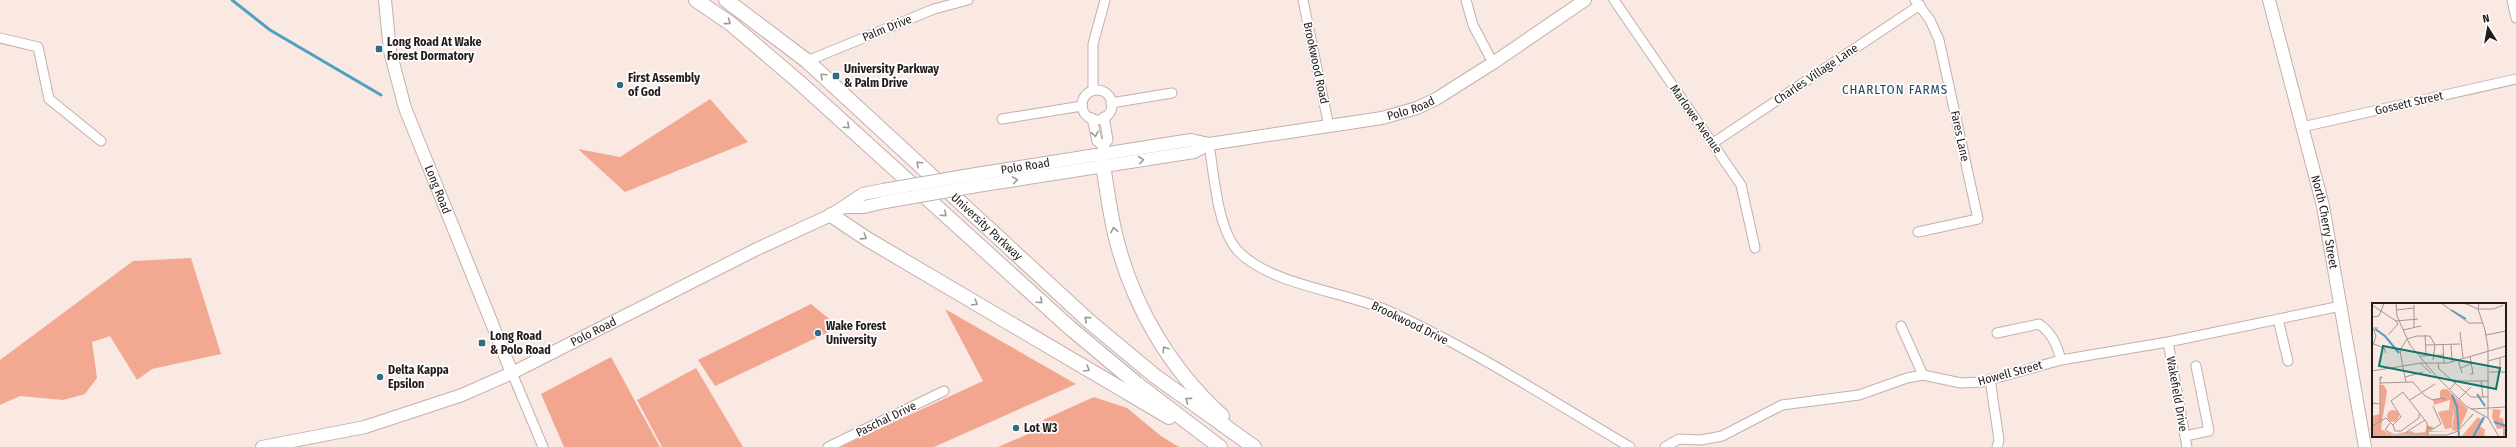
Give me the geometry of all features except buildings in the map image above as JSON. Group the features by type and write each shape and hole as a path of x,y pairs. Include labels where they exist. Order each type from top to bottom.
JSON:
{"main road":[{"name":"Long Road","path":"385,0 387,35 394,71 405,108 512,374"},
{"name":"University Parkway","path":"696,0 731,24 799,82 1069,327 1136,383 1220,447"},
{"name":"University Parkway","path":"726,0 807,61 1090,322 1155,376 1254,447"},
{"name":"Polo Road","path":"846,207 864,207 1085,155 1194,152 1209,144 1382,118 1417,108 1436,99 1493,63 1585,0"},
{"name":"North Cherry Street","path":"2269,0 2323,206 2365,447"},
{"name":"Polo Road","path":"262,447 365,427 434,406 512,374 750,253 831,215 846,207 863,194 883,190 976,180 1103,154"},
{"path":"1103,154 1117,243 1133,290 1144,313 1158,339 1191,384 1208,404 1260,447"},
{"path":"831,215 868,239 1220,447"}],"street":[{"name":"Palm Drive","path":"807,61 933,4 968,0"},
{"path":"1093,90 1093,44 1105,0"},
{"name":"Brookwood Road","path":"1303,0 1329,127"},
{"path":"1466,0 1473,25 1493,63"},
{"name":"Marlowe Avenue","path":"1614,0 1713,143 1740,185 1755,248"},
{"path":"2512,0 2516,18"},
{"name":"Charles Village Lane","path":"1713,143 1917,2"},
{"name":"Fares Lane","path":"1917,2 1930,20 1939,40 1978,219 1918,232"},
{"path":"0,38 38,47 49,99 101,141"},
{"name":"Gossett Street","path":"2302,127 2516,80"},
{"path":"1093,90 1105,92 1111,103 1109,114 1098,120 1084,113 1082,106 1086,94 1093,90"},
{"path":"1111,103 1172,93"},
{"path":"1002,119 1082,106"},
{"path":"1103,154 1108,140 1104,117"},
{"path":"1092,118 1097,141 1103,154"},
{"name":"Brookwood Drive","path":"1209,144 1226,233 1238,251 1262,270 1372,304 1392,312 1467,352 1630,447"},
{"name":"Howell Street","path":"1665,447 1679,439 1701,440 1722,436 1782,405 1865,394 1901,380 1923,375 1960,383 1978,382 2061,360 2168,342 2341,306"},
{"path":"2278,319 2288,362"},
{"path":"1997,333 2039,324 2047,330 2056,343 2061,360"},
{"path":"1900,326 1923,375"},
{"name":"Wakefield Drive","path":"2168,342 2187,447"},
{"path":"2185,436 2209,431 2196,366"},
{"path":"512,374 543,447"},
{"path":"1990,379 2000,440 1997,447"},
{"name":"Paschal Drive","path":"828,447 944,391"}],"shaded area":[{"path":"710,99 748,142 625,192 578,149 620,157"},
{"path":"191,258 221,354 152,369 137,380 110,336 92,342 97,378 85,394 63,400 20,396 0,405 0,360 133,261"},
{"path":"811,304 839,327 715,386 698,360"},
{"path":"945,309 1076,384 934,447 840,447 983,381"},
{"path":"611,357 660,447 564,447 541,394"},
{"path":"696,368 743,447 662,447 637,400"},
{"path":"1094,397 1127,408 1161,436 1179,447 998,447 1028,434 1045,419"}],"waterway":[{"path":"232,0 270,30 381,95"}],"place":[{"name":"Long Road At Wake Forest Dormatory","path":"379,49"},
{"name":"University Parkway & Palm Drive","path":"836,76"},
{"name":"First Assembly of God","path":"620,85"},
{"name":"Wake Forest University","path":"818,333"},
{"name":"Long Road & Polo Road","path":"482,343"},
{"name":"Delta Kappa Epsilon","path":"380,377"},
{"name":"Lot W3","path":"1016,428"}],"district":[{"name":"CHARLTON FARMS","path":"1895,89"}]}
